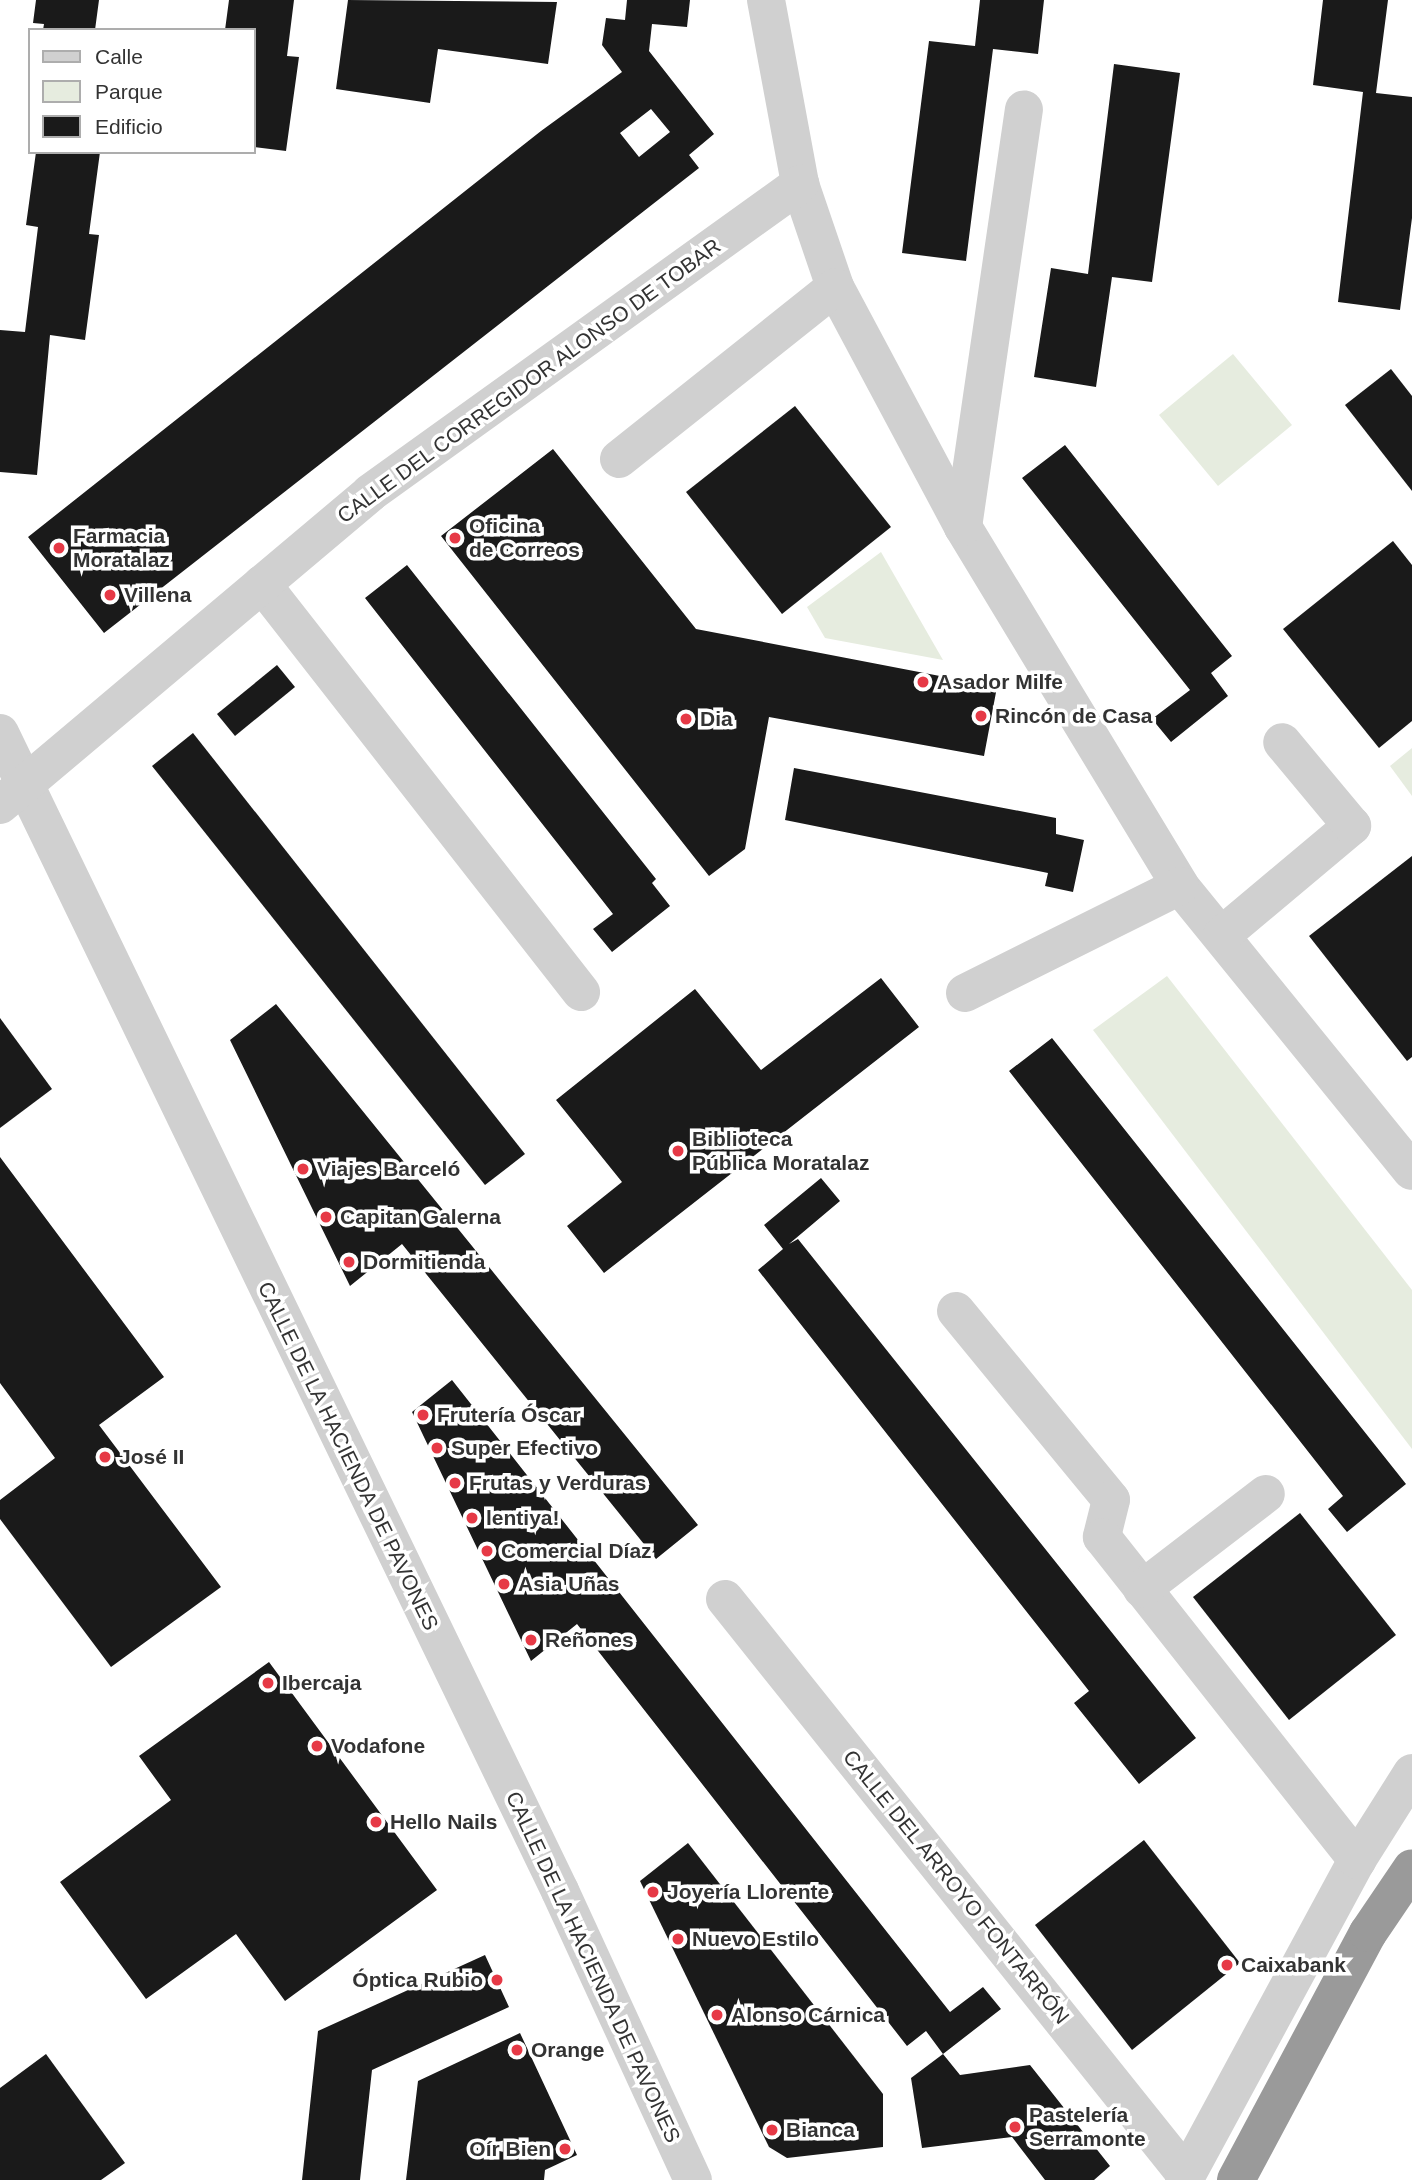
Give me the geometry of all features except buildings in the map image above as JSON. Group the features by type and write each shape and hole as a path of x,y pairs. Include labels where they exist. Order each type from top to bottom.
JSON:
{"highway":[{"path":"1236,2180 1367,1933 1412,1868"}],"street":[{"path":"766,0 800,184 835,287 963,527 1180,886 1223,935 1412,1171"},
{"path":"963,527 1024,109"},
{"name":"CALLE DEL CORREGIDOR ALONSO DE TOBAR","path":"13,795 370,493 800,184"},
{"path":"619,459 835,287"},
{"path":"262,584 581,992"},
{"name":"CALLE DE LA HACIENDA DE PAVONES","path":"0,733 13,795 554,1879 693,2180"},
{"path":"1223,935 1352,826 1282,743"},
{"path":"965,993 1180,886"},
{"path":"956,1311 1111,1500 1102,1537 1357,1860"},
{"path":"1142,1589 1266,1494"},
{"name":"CALLE DEL ARROYO FONTARRÓN","path":"725,1600 1185,2177 1357,1860 1412,1773"}],"green space":[{"path":"1233,354 1292,425 1218,486 1159,415"},
{"path":"881,552 943,660 825,638 807,607"},
{"path":"1412,748 1412,796 1390,766"},
{"path":"1167,976 1412,1290 1412,1449 1093,1030"}],"place":[{"name":"Oficina de Correos","path":"455,538"},
{"name":"Farmacia Moratalaz","path":"59,548"},
{"name":"Villena","path":"110,595"},
{"name":"Asador Milfe","path":"923,682"},
{"name":"Rincón de Casa","path":"981,716"},
{"name":"Dia","path":"686,719"},
{"name":"Biblioteca Pública Moratalaz","path":"678,1151"},
{"name":"Viajes Barceló","path":"303,1169"},
{"name":"Capitan Galerna","path":"326,1217"},
{"name":"Dormitienda","path":"349,1262"},
{"name":"Frutería Óscar","path":"423,1415"},
{"name":"Super Efectivo","path":"437,1448"},
{"name":"José II","path":"105,1457"},
{"name":"Frutas y Verduras","path":"455,1483"},
{"name":"lentiya!","path":"472,1518"},
{"name":"Comercial Díaz","path":"487,1551"},
{"name":"Asia Uñas","path":"504,1584"},
{"name":"Reñones","path":"531,1640"},
{"name":"Ibercaja","path":"268,1683"},
{"name":"Vodafone","path":"317,1746"},
{"name":"Hello Nails","path":"376,1822"},
{"name":"Joyería Llorente","path":"653,1892"},
{"name":"Nuevo Estilo","path":"678,1939"},
{"name":"Caixabank","path":"1227,1965"},
{"name":"Óptica Rubio","path":"497,1980"},
{"name":"Alonso Cárnica","path":"717,2015"},
{"name":"Orange","path":"517,2050"},
{"name":"Pastelería Serramonte","path":"1015,2127"},
{"name":"Bianca","path":"772,2130"},
{"name":"Oír Bien","path":"565,2149"}]}
